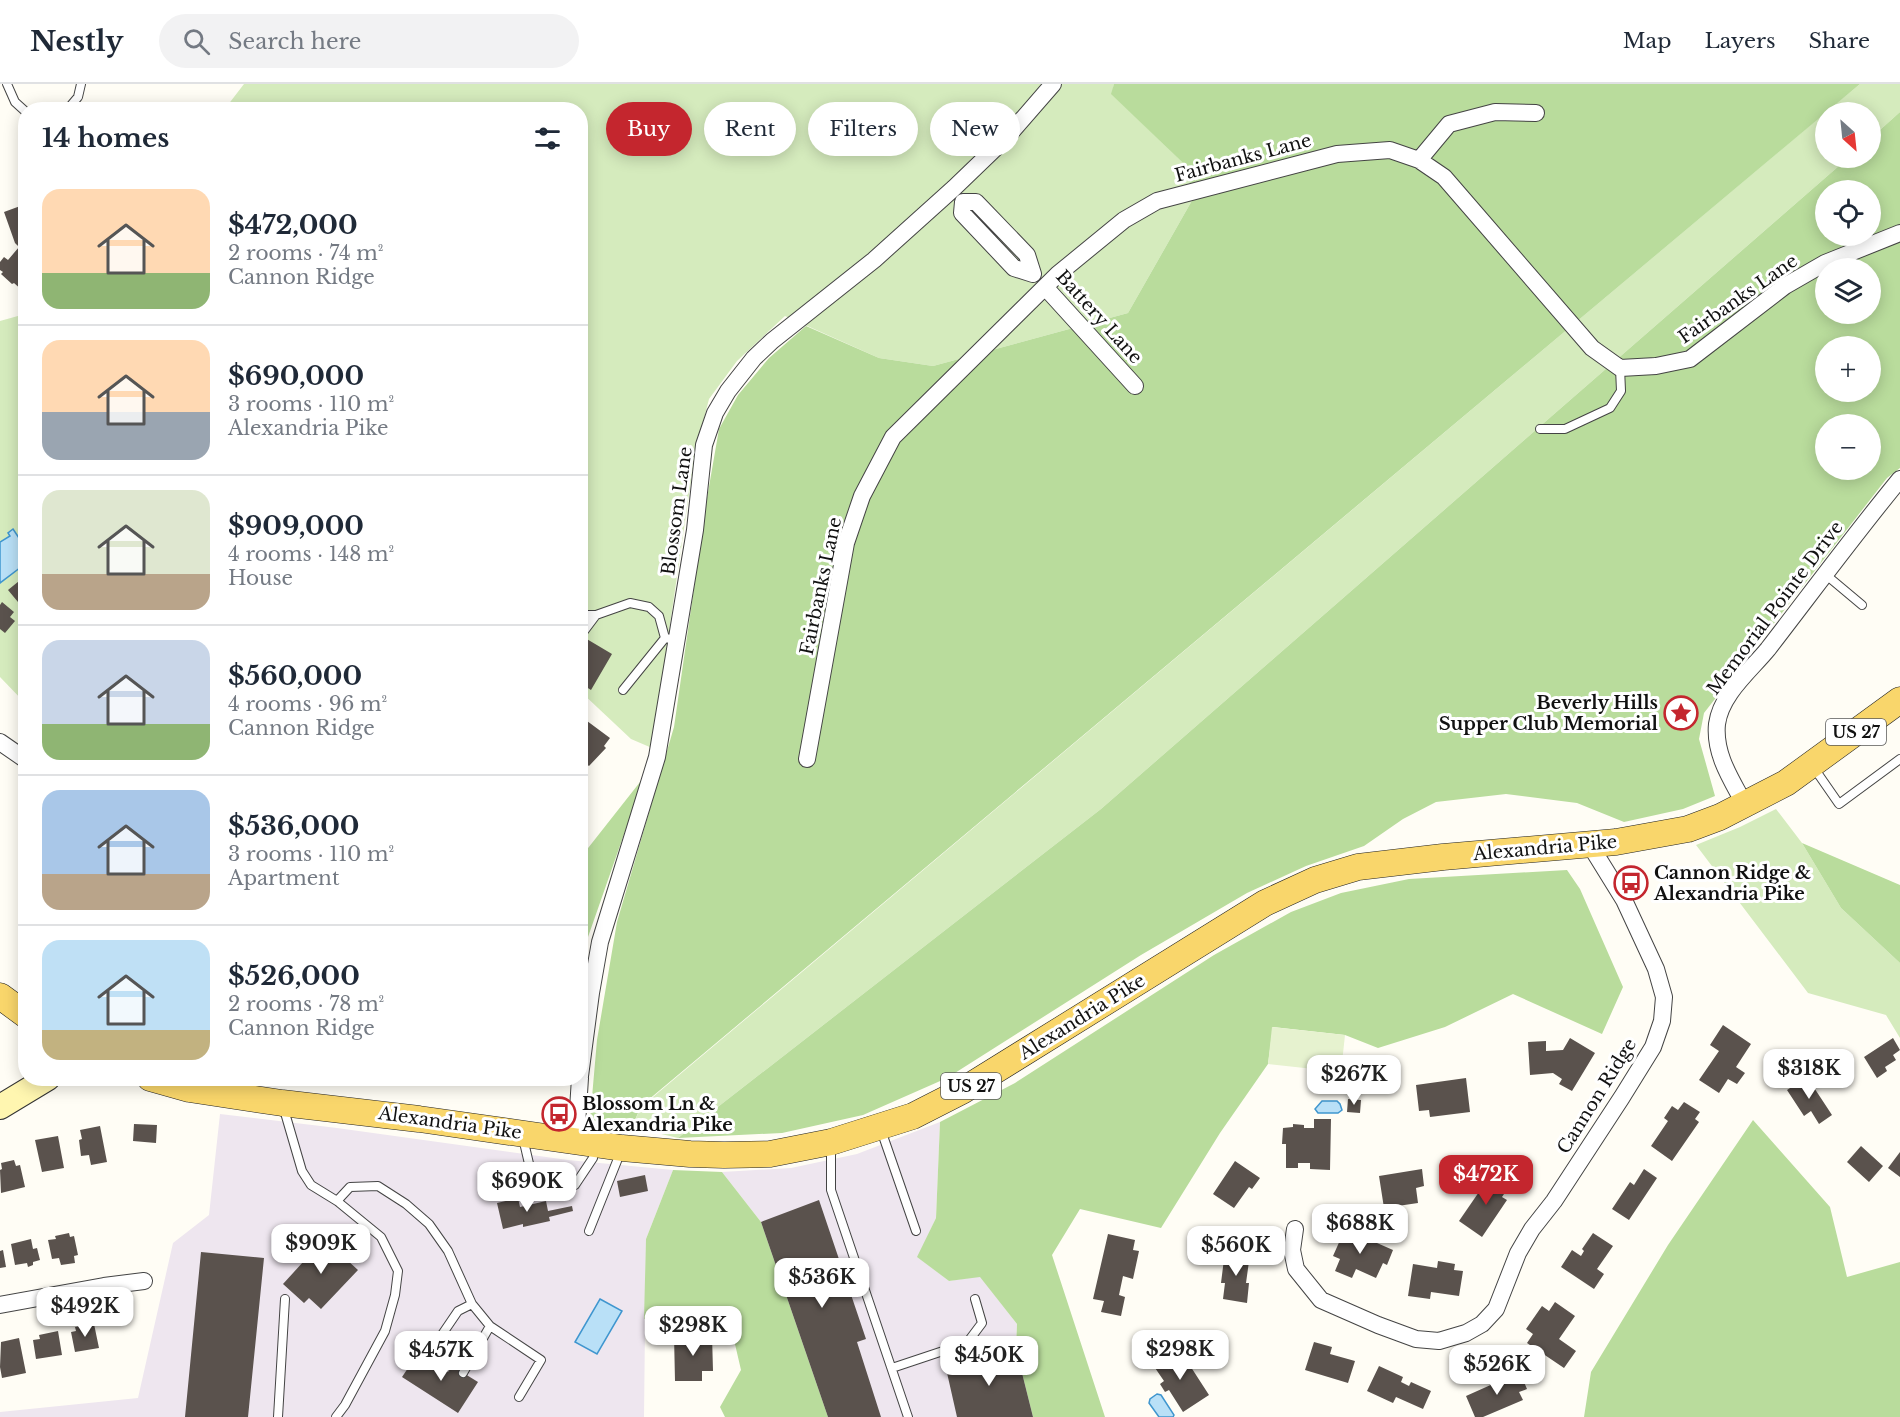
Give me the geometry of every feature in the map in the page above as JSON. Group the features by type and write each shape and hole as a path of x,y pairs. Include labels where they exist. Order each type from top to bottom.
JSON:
{"main road":[{"name":"Alexandria Pike","path":"178,1086 282,1103 329,1107 585,1141 622,1148 690,1154 770,1154 831,1142 913,1116 962,1091 1265,903 1315,880 1358,867 1443,857 1616,843 1688,829 1720,817 1786,783 1900,700"},
{"path":"0,996 18,1009"}],"street":[{"name":"Blossom Lane","path":"588,986 657,757 671,639 695,530 704,445 715,413 728,391 754,358 772,341 959,195 1053,84"},
{"path":"1419,160 1449,124 1495,112 1536,113"},
{"name":"Fairbanks Lane","path":"807,759 846,543 862,496 893,438 1058,274 1124,220 1157,201 1337,154 1390,150 1419,160 1444,177 1592,348 1620,368 1656,366 1690,359 1785,286 1825,263 1900,233"},
{"name":"Battery Lane","path":"959,195 962,213 1014,268 1034,274"},
{"name":"Battery Lane","path":"1045,287 1135,386"},
{"name":"Memorial Pointe Drive","path":"1745,805 1720,758 1717,726 1719,715 1740,680 1767,650 1900,479"},
{"path":"0,742 18,754"},
{"name":"Cannon Ridge","path":"1295,1229 1292,1250 1296,1269 1320,1300 1378,1325 1416,1339 1439,1341 1466,1333 1482,1324 1496,1309 1518,1253 1622,1097 1653,1047 1662,1021 1664,997 1656,969 1624,900 1590,845"},
{"path":"0,1107 35,1086"},
{"name":"Blossom Lane","path":"581,1086 585,1141"},
{"path":"0,1305 144,1281"}],"lane":[{"path":"7,84 18,105"},
{"path":"74,102 78,97 81,84"},
{"name":"Battery Lane","path":"1034,274 1045,287"},
{"path":"1540,429 1565,429 1610,408 1621,391 1620,368"},
{"path":"1825,574 1862,605"},
{"path":"588,615 596,615 630,603 649,607 659,616 671,639 623,690"},
{"path":"588,626 596,615"},
{"path":"1812,765 1839,804 1900,759"},
{"path":"282,1103 302,1171 311,1185 337,1201 381,1237 398,1270 395,1295 385,1331 345,1405 336,1417"},
{"path":"879,1127 916,1231"},
{"path":"521,1133 534,1185 543,1194 550,1196 575,1185 593,1158 585,1141"},
{"path":"831,1142 831,1190 908,1417"},
{"path":"589,1231 622,1148"},
{"path":"337,1201 350,1187 378,1186 406,1204 429,1224 448,1251 472,1304 490,1326 541,1360 519,1397"},
{"path":"279,1417 285,1299"},
{"path":"891,1368 968,1343 982,1323 975,1299"},
{"path":"426,1358 458,1311 472,1304"},
{"path":"464,1373 490,1326"}],"shaded area":[{"path":"220,1114 568,1160 673,1170 646,1239 644,1417 0,1417 0,1412 138,1398 173,1243 209,1215"},
{"path":"940,1122 936,1218 918,1257 949,1281 980,1276 1017,1324 1016,1349 1033,1417 828,1417 761,1222 722,1172 791,1168 857,1154"}],"green space":[{"path":"244,84 1114,84 1112,94 1183,163 1194,197 1128,313 933,366 879,358 785,316 737,361 709,399 695,453 652,748 631,739 588,699 588,102 230,102"},
{"path":"1114,84 1860,84 1839,102 1815,102 1815,122 641,1106 632,1127 590,1120 597,1040 617,922 674,727 719,429 738,395 769,358 806,326 879,358 933,366 1128,313 1194,197 1183,163 1111,94"},
{"path":"1860,84 1900,84 1900,112 1881,129 1881,102 1838,102"},
{"path":"1900,112 1900,468 1887,478 1704,713 1699,739 1715,796 1683,809 1624,822 1577,803 1506,794 1436,802 1403,819 1364,846 1306,866 1247,893 1141,955 947,1078 863,1115 782,1133 678,1138 1101,809 1815,187 1815,246 1881,246 1881,180 1823,180 1837,168 1881,168 1881,129"},
{"path":"1815,121 1815,168 1837,168 1823,180 1815,180 1815,187 1101,809 678,1138 632,1127 641,1107"},
{"path":"18,316 18,696 0,677 0,321"},
{"path":"644,777 588,937 588,848"},
{"path":"1776,809 1802,843 1841,908 1900,963 1900,1038 1886,1015 1808,993 1696,845"},
{"path":"1802,843 1900,885 1900,963 1841,908"},
{"path":"1567,870 1580,889 1623,987 1602,1034 1513,994 1445,1027 1378,1048 1345,1035 1273,1027 1268,1064 1220,1133 1161,1228 1080,1209 1052,1255 1105,1417 1033,1417 1016,1349 1017,1324 980,1277 949,1281 917,1257 936,1218 940,1122 1015,1083 1214,955 1291,912 1341,893 1409,879"},
{"path":"1272,1027 1345,1035 1341,1072 1268,1064"},
{"path":"1753,1120 1830,1207 1847,1277 1900,1262 1900,1417 1584,1417 1591,1372 1668,1245"},
{"path":"673,1170 722,1172 761,1222 828,1417 725,1417 720,1407 741,1370 728,1314 644,1319 646,1239"}],"water":[{"path":"13,529 18,536 18,569 0,583 0,542 10,536 8,533"},
{"path":"1322,1101 1337,1101 1342,1110 1338,1113 1318,1113 1315,1109"},
{"path":"600,1299 622,1311 597,1354 575,1342"},
{"path":"1157,1394 1161,1395 1174,1415 1173,1417 1159,1417 1149,1403 1150,1399"}],"building":[{"path":"18,207 18,246 15,243 4,212"},
{"path":"18,248 18,287 1,274 3,272 0,270 0,262 4,257 8,260"},
{"path":"18,582 18,602 8,590"},
{"path":"2,602 14,612 10,617 15,621 5,633 0,629"},
{"path":"588,640 612,654 591,690 588,688"},
{"path":"588,722 610,738 604,746 606,748 589,766"},
{"path":"1723,1025 1751,1044 1736,1067 1745,1073 1737,1084 1728,1079 1719,1093 1699,1080 1719,1051 1710,1045"},
{"path":"1570,1038 1595,1053 1572,1091 1559,1084 1562,1079 1553,1073 1530,1075 1528,1042 1546,1041 1546,1051 1563,1050"},
{"path":"1893,1038 1900,1050 1893,1055 1896,1060 1885,1067 1887,1071 1877,1078 1864,1057"},
{"path":"1807,1077 1832,1115 1819,1124 1811,1111 1804,1116 1787,1090"},
{"path":"1466,1078 1470,1112 1430,1117 1429,1110 1419,1111 1416,1085"},
{"path":"1348,1099 1361,1100 1360,1113 1347,1112"},
{"path":"1684,1102 1700,1112 1695,1119 1699,1122 1672,1161 1651,1146 1668,1121 1664,1118 1672,1106 1678,1110"},
{"path":"1314,1119 1331,1119 1330,1170 1310,1169 1310,1163 1298,1163 1298,1168 1286,1168 1286,1144 1282,1144 1283,1128 1293,1127 1293,1124 1304,1125 1304,1128 1314,1128"},
{"path":"134,1124 157,1125 156,1143 133,1141"},
{"path":"100,1126 107,1162 91,1165 89,1155 81,1156 80,1130"},
{"path":"58,1136 64,1168 42,1172 35,1140"},
{"path":"1861,1146 1883,1166 1869,1182 1847,1162"},
{"path":"1900,1152 1900,1177 1888,1168"},
{"path":"14,1160 16,1166 20,1165 25,1187 1,1193 1,1163"},
{"path":"1235,1161 1260,1178 1252,1189 1249,1187 1234,1208 1213,1194"},
{"path":"1422,1169 1424,1186 1416,1188 1418,1203 1384,1208 1379,1176"},
{"path":"1644,1169 1657,1178 1629,1220 1612,1209 1630,1182 1634,1185"},
{"path":"1492,1173 1510,1185 1502,1197 1507,1200 1482,1237 1459,1221"},
{"path":"645,1175 648,1191 620,1197 617,1181"},
{"path":"518,1198 520,1207 546,1201 548,1211 572,1206 573,1211 549,1217 550,1221 503,1229 497,1203"},
{"path":"819,1200 866,1339 857,1342 881,1417 828,1417 761,1222"},
{"path":"1345,1229 1393,1250 1387,1265 1383,1263 1376,1278 1356,1269 1352,1278 1335,1271 1340,1259 1333,1256"},
{"path":"69,1233 70,1237 74,1236 78,1255 74,1256 75,1263 61,1265 59,1258 52,1259 48,1240"},
{"path":"1593,1233 1613,1246 1597,1269 1604,1274 1594,1289 1561,1267 1572,1250 1581,1256 1584,1251 1582,1249"},
{"path":"1108,1234 1135,1240 1133,1250 1139,1251 1133,1279 1123,1276 1119,1295 1125,1297 1121,1316 1101,1312 1104,1301 1093,1299"},
{"path":"31,1239 33,1249 37,1248 40,1260 28,1267 27,1263 15,1265 11,1244"},
{"path":"324,1239 358,1270 321,1309 309,1298 304,1303 283,1284"},
{"path":"3,1250 6,1267 0,1268 0,1251"},
{"path":"1225,1251 1250,1254 1246,1283 1249,1283 1247,1303 1223,1299 1225,1283 1221,1283"},
{"path":"201,1252 264,1258 248,1417 185,1417"},
{"path":"1438,1261 1455,1264 1454,1270 1463,1271 1459,1296 1431,1292 1430,1299 1408,1296 1413,1264 1437,1268"},
{"path":"1555,1302 1575,1316 1559,1339 1576,1351 1564,1368 1527,1343 1533,1334 1526,1329 1542,1306 1549,1311"},
{"path":"94,1324 99,1348 75,1352 71,1332 76,1331 75,1327"},
{"path":"58,1331 62,1355 36,1359 33,1340 40,1339 39,1335"},
{"path":"674,1335 712,1335 713,1371 702,1371 702,1381 675,1381"},
{"path":"19,1338 26,1373 2,1378 1,1342"},
{"path":"1314,1342 1332,1347 1330,1354 1355,1361 1348,1383 1305,1370"},
{"path":"1016,1349 1033,1417 957,1417 945,1364"},
{"path":"1170,1349 1180,1365 1187,1361 1209,1395 1183,1412 1169,1390 1165,1392 1160,1384 1164,1381 1151,1362"},
{"path":"418,1353 448,1372 452,1366 478,1382 458,1413 402,1377"},
{"path":"1379,1366 1403,1377 1401,1382 1409,1386 1411,1382 1431,1391 1423,1409 1396,1397 1393,1403 1367,1391"},
{"path":"1513,1375 1515,1378 1521,1375 1527,1389 1519,1392 1523,1400 1483,1417 1475,1417 1466,1396"}],"place":[{"name":"Beverly Hills Supper Club Memorial","path":"1681,713"},
{"name":"Cannon Ridge & Alexandria Pike","path":"1631,883"},
{"name":"Blossom Ln & Alexandria Pike","path":"559,1114"}]}
